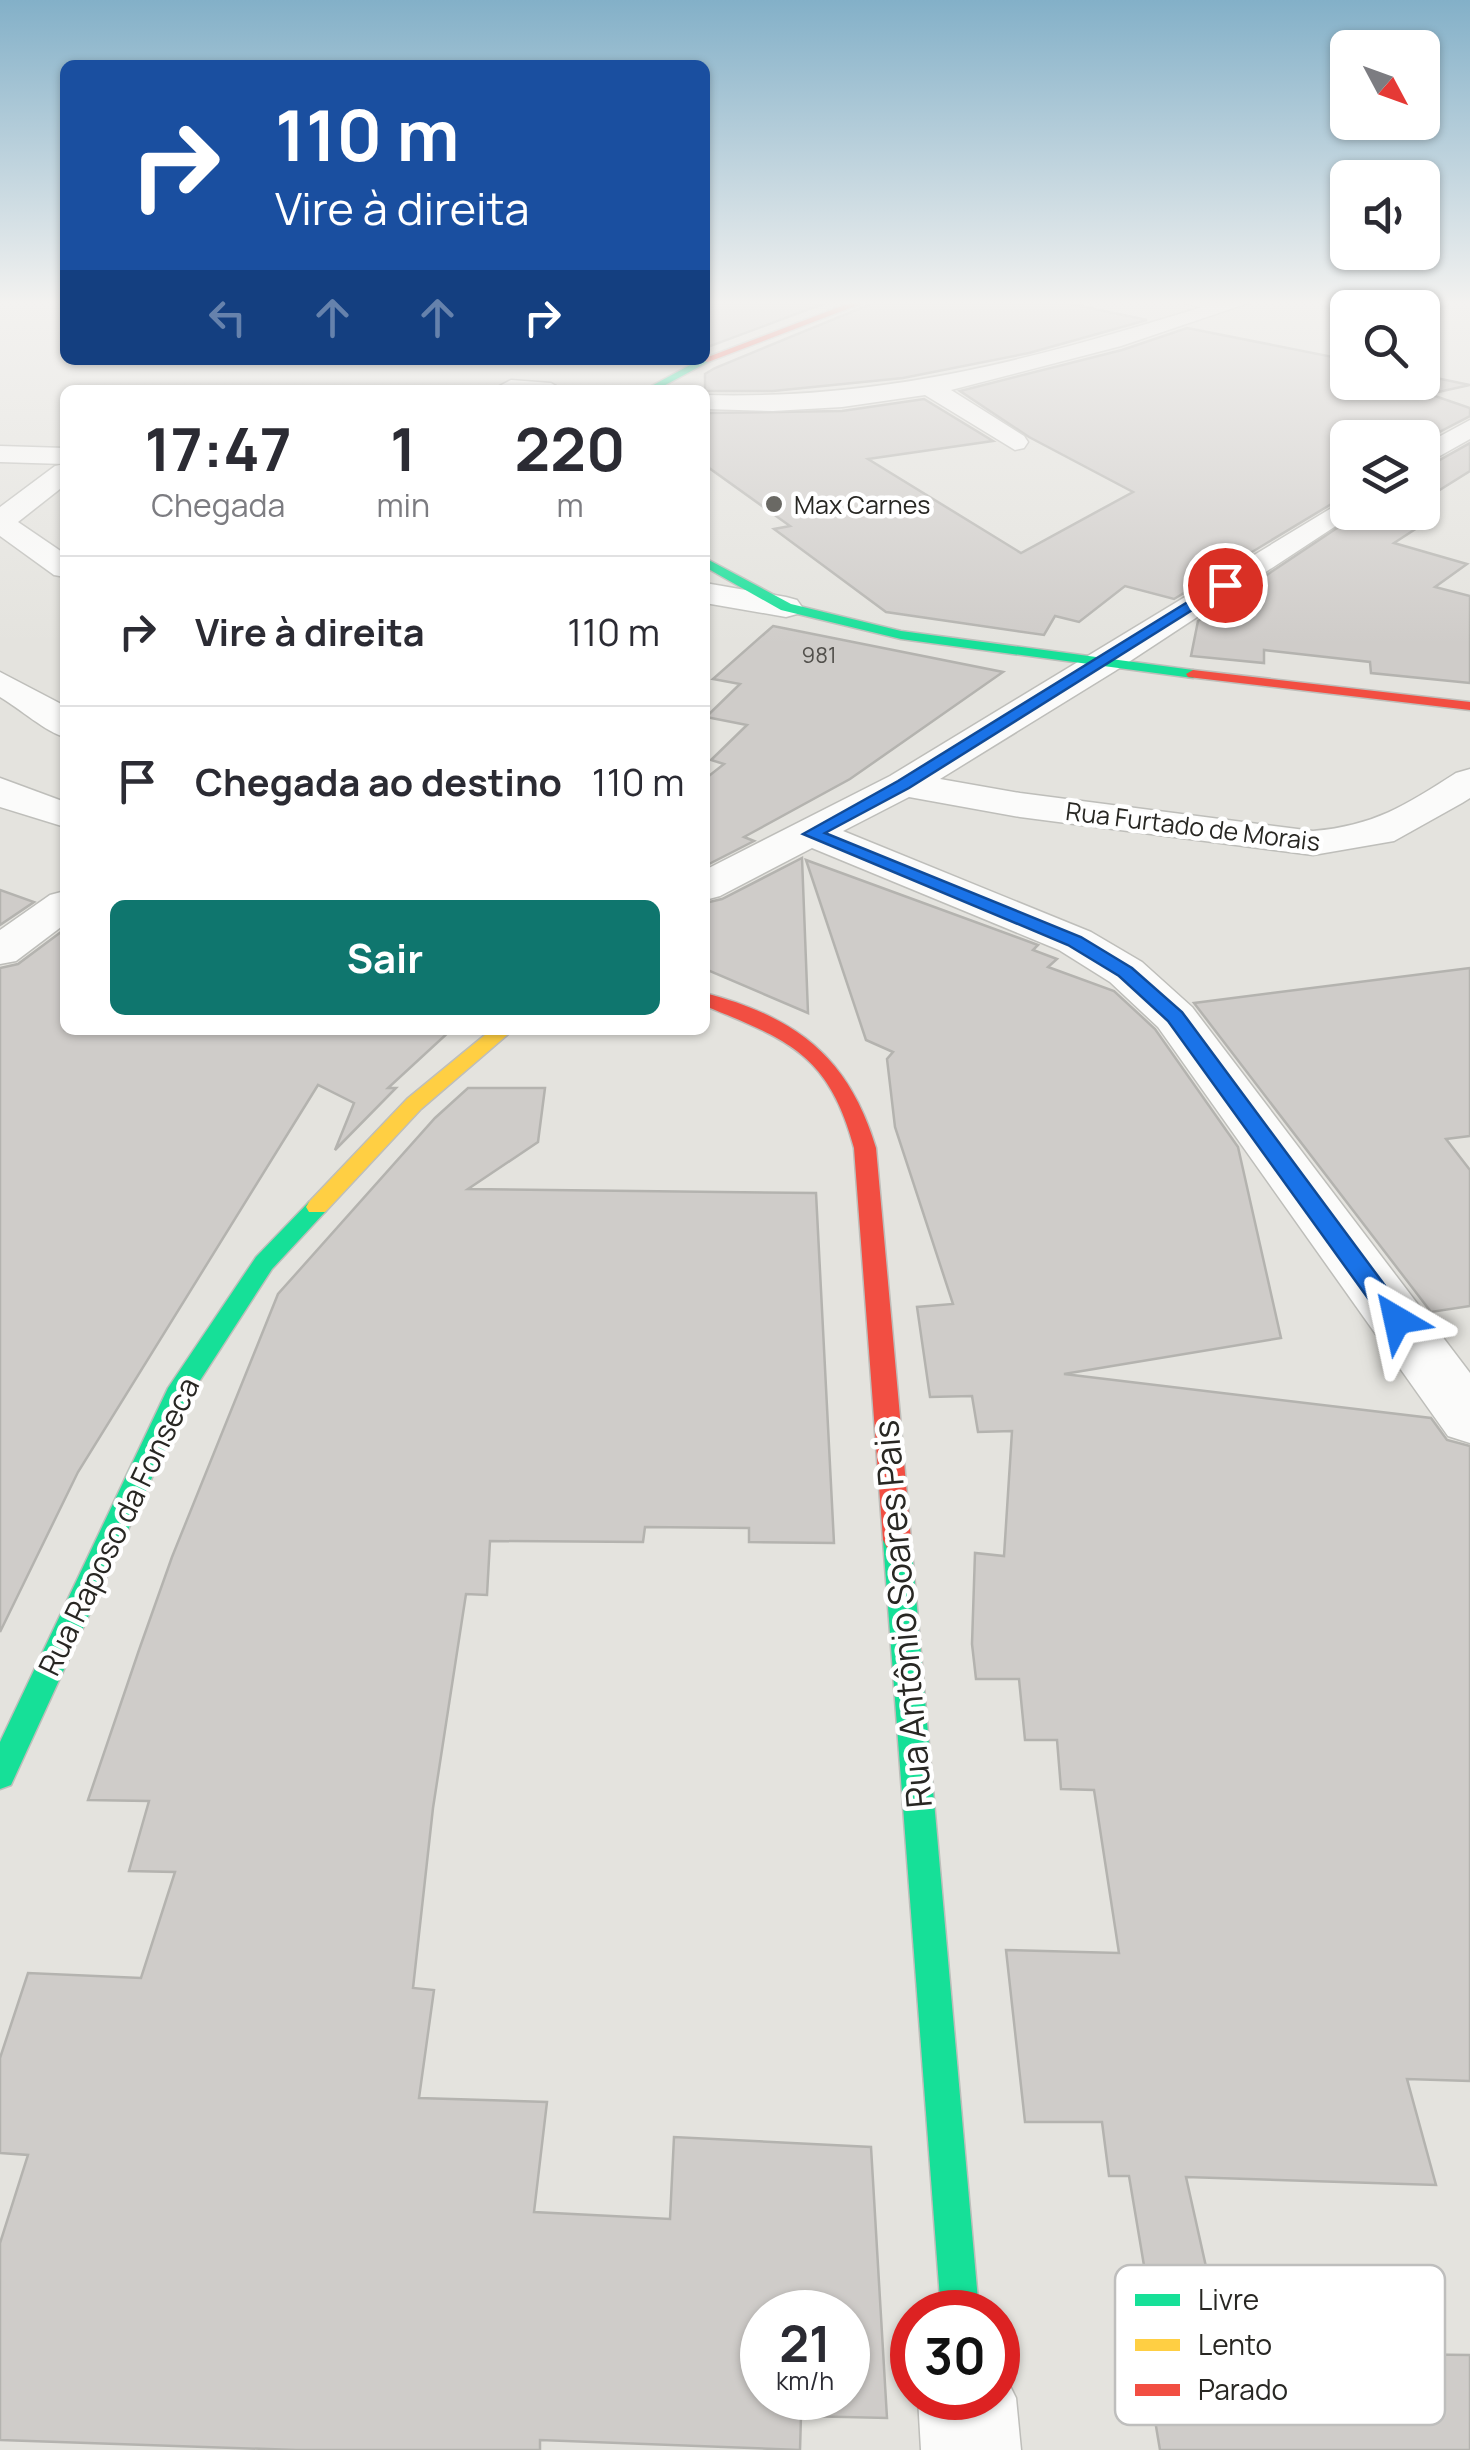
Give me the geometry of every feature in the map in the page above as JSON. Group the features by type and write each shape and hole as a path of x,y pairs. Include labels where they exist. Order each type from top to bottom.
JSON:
{"street":[{"path":"974,415 1015,442"},
{"path":"1440,448 1467,432"},
{"path":"0,454 60,456"},
{"path":"60,476 0,522 60,564"},
{"path":"710,884 904,784 1102,664 1330,518"},
{"path":"710,565 786,607"},
{"path":"710,594 786,607 901,635 1102,664 1470,706"},
{"path":"0,683 46,708 60,721"},
{"name":"Rua Furtado de Morais","path":"904,784 1020,805 1313,843 1344,842 1398,828 1470,781"},
{"path":"0,790 16,800 60,813"},
{"path":"811,834 1075,941 1126,972 1175,1016 1468,1413"},
{"path":"0,951 60,908"},
{"name":"Rua Antônio Soares Pais","path":"710,1001 785,1033 828,1061 852,1098 866,1148 958,2290"},
{"name":"Rua Raposo da Fonseca","path":"3,1761 177,1395 264,1263 414,1104 497,1035"},
{"path":"969,2420 972,2450"}],"building":[{"path":"710,415 951,415 993,441 868,459 1021,553 1133,492 996,415 1470,415 1440,432 1440,420 1330,420 1330,505 1174,599 1125,586 1079,622 1055,616 1044,635 886,612 774,529 790,526 710,469"},
{"path":"1470,443 1470,471 1440,490 1440,460"},
{"path":"1334,530 1414,530 1394,543 1467,564 1435,587 1470,596 1470,683 1371,673 1370,662 1264,650 1264,663 1191,656 1198,621"},
{"path":"773,626 1003,672 850,779 744,837 754,841 710,863 710,775 724,764 711,760 747,725 710,718 710,713 740,684 713,679"},
{"path":"802,858 808,1013 710,971 710,902"},
{"path":"806,860 1038,945 1033,950 1057,959 1048,967 1114,991 1155,1029 1238,1147 1281,1338 1064,1374 1431,1418 1447,1440 1470,1446 1470,2081 1407,2079 1436,2185 1186,2177 1206,2265 1144,2265 1129,2176 1109,2176 1102,2122 1025,2122 1006,1950 1119,1953 1094,1790 1061,1789 1057,1740 1025,1740 1019,1679 976,1679 972,1644 975,1553 1004,1556 1012,1431 978,1432 972,1396 930,1397 917,1307 953,1304 895,1127 887,1059 893,1052 866,1040"},
{"path":"0,890 34,902 0,925"},
{"path":"60,933 60,1035 446,1035 388,1088 396,1088 335,1150 354,1103 318,1085 78,1472 0,1632 0,968 18,964"},
{"path":"1470,968 1470,1136 1446,1139 1470,1170 1470,1306 1431,1312 1194,1003"},
{"path":"468,1088 545,1088 538,1142 468,1189 816,1193 834,1543 749,1542 749,1528 645,1527 643,1542 490,1541 487,1595 466,1594 433,1808 413,1988 434,1990 419,2098 547,2102 534,2212 670,2219 674,2137 871,2147 887,2418 870,2418 870,2290 740,2290 740,2420 801,2420 800,2450 540,2440 540,2450 296,2450 0,2440 0,2243 28,2155 0,2153 0,2058 28,1973 141,1978 175,1872 129,1871 149,1801 88,1800 172,1557 278,1294 435,1118"},
{"path":"1445,2355 1470,2355 1470,2450 1160,2450 1156,2425 1445,2425"}],"traffic: fast":[{"path":"710,565 786,607 901,635 1193,674"},
{"path":"0,1775 177,1395 264,1263 317,1207"},
{"path":"897,1540 958,2290"}],"traffic: slow":[{"path":"317,1207 414,1104 497,1035"}],"traffic: jam":[{"path":"1193,674 1470,706"},
{"path":"710,1001 788,1035 809,1050 828,1067 856,1115 865,1148 897,1540"}],"place":[{"name":"Max Carnes","path":"774,504"}],"route":[{"path":"1225,585 904,784 811,834 1075,941 1126,972 1175,1016 1397,1320"}]}
